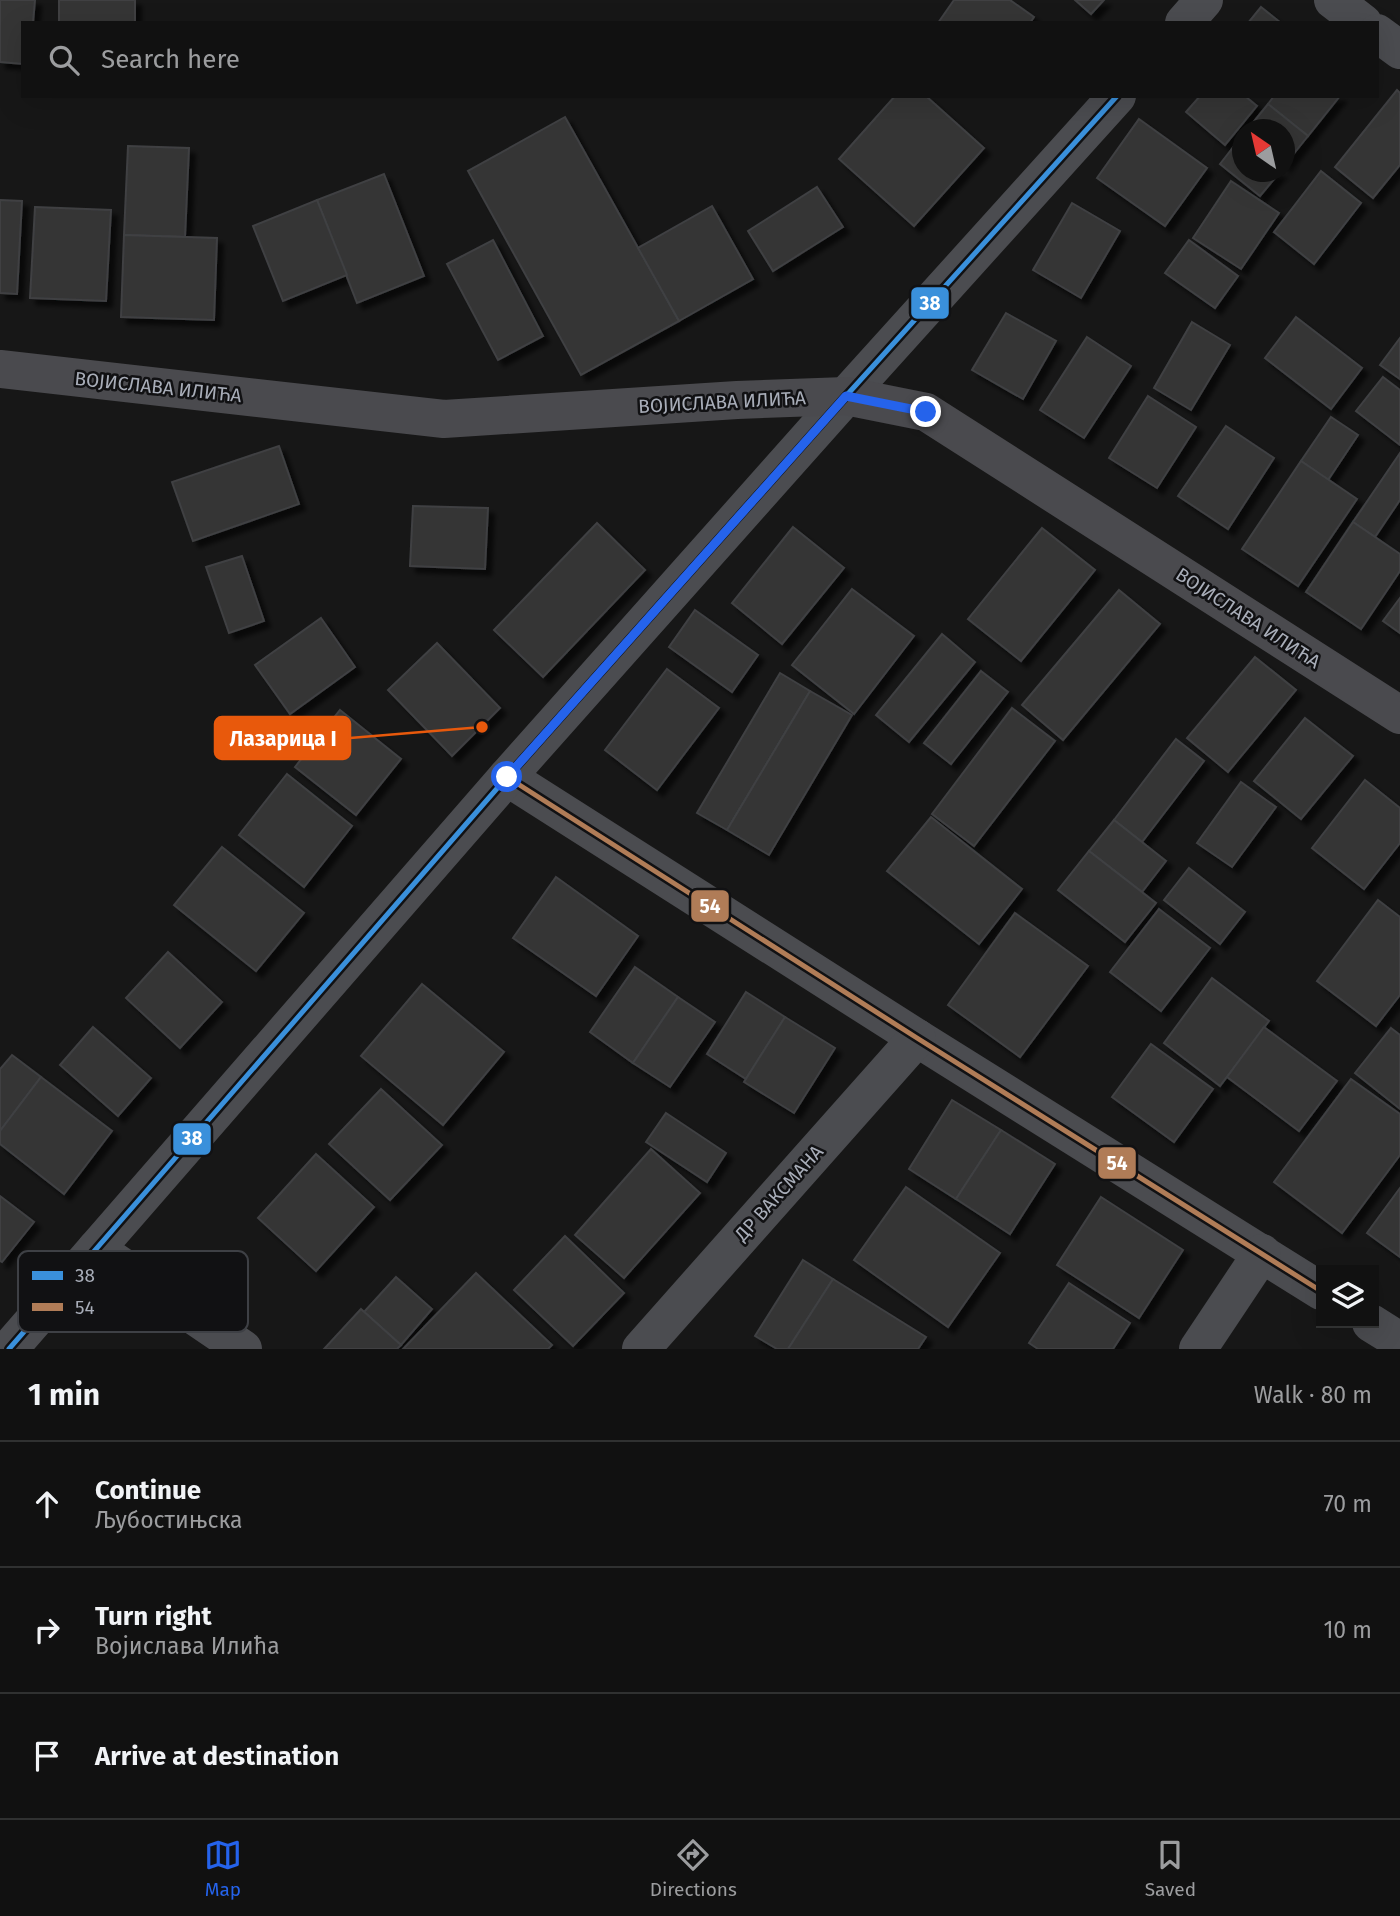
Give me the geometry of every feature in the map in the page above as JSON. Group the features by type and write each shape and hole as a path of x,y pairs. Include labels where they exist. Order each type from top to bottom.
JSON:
{"street":[{"path":"1186,21 1204,0"},
{"path":"1333,0 1360,21"},
{"path":"1379,34 1400,50"},
{"path":"99,1251 96,1249 507,777 1115,98"},
{"name":"ВОЈИСЛАВА ИЛИЋА","path":"0,369 444,419 737,400 846,396 926,412 1400,715"},
{"path":"507,777 1316,1288"},
{"name":"ДР ВАКСМАНА","path":"641,1349 917,1038"},
{"path":"1198,1349 1262,1253"},
{"path":"1379,1328 1400,1341"},
{"path":"9,1349 24,1332"},
{"path":"218,1332 243,1349"}],"building":[{"path":"0,0 35,0 33,21 21,21 21,64 0,62"},
{"path":"59,0 135,0 135,21 59,21"},
{"path":"954,0 1010,0 1034,17 1031,21 939,21"},
{"path":"1075,0 1104,0 1091,14"},
{"path":"1261,7 1278,21 1250,21"},
{"path":"1397,90 1400,93 1400,165 1373,198 1335,167"},
{"path":"893,98 928,98 984,148 914,226 839,159"},
{"path":"1198,98 1247,98 1257,106 1246,119 1232,119 1232,136 1225,145 1186,112"},
{"path":"1272,98 1338,98 1308,136 1295,126 1295,119 1287,119 1268,104"},
{"path":"1268,104 1287,119 1256,119"},
{"path":"565,117 679,321 581,375 468,171"},
{"path":"1139,119 1207,168 1165,226 1097,178"},
{"path":"1295,126 1308,136 1295,152"},
{"path":"128,146 189,148 185,237 124,235"},
{"path":"1232,149 1232,174 1220,164"},
{"path":"1321,171 1361,203 1314,264 1274,232"},
{"path":"384,174 424,276 357,303 317,200"},
{"path":"1231,181 1279,213 1241,269 1193,238"},
{"path":"1242,182 1272,182 1260,196"},
{"path":"817,187 843,227 773,271 748,231"},
{"path":"0,200 22,201 17,294 0,293"},
{"path":"317,200 347,275 283,301 253,226"},
{"path":"1072,203 1120,231 1081,298 1033,270"},
{"path":"712,206 753,279 679,321 638,248"},
{"path":"35,207 111,210 106,301 30,298"},
{"path":"124,235 217,238 214,320 121,317"},
{"path":"493,240 543,336 498,360 447,264"},
{"path":"1189,240 1238,276 1215,308 1165,273"},
{"path":"1006,313 1056,341 1023,399 972,370"},
{"path":"1296,317 1362,368 1331,409 1265,358"},
{"path":"1192,322 1230,345 1191,410 1154,388"},
{"path":"1087,337 1131,366 1084,438 1040,410"},
{"path":"1400,338 1400,379 1380,365"},
{"path":"1383,377 1400,390 1400,445 1356,411"},
{"path":"1148,396 1196,427 1157,488 1109,458"},
{"path":"1331,417 1358,435 1328,480 1301,461"},
{"path":"1226,426 1274,458 1228,529 1178,496"},
{"path":"279,446 299,504 193,541 172,482"},
{"path":"1400,453 1400,500 1375,537 1353,522"},
{"path":"1301,461 1357,499 1298,586 1242,549"},
{"path":"413,506 488,508 485,569 410,566"},
{"path":"1353,522 1400,554 1400,571 1361,629 1306,592"},
{"path":"597,523 645,570 543,677 494,630"},
{"path":"793,527 844,568 782,644 732,603"},
{"path":"1042,528 1095,570 1021,661 968,619"},
{"path":"242,556 264,621 229,633 206,567"},
{"path":"852,589 914,636 854,714 792,665"},
{"path":"1119,590 1160,624 1063,740 1022,705"},
{"path":"1400,598 1400,633 1383,621"},
{"path":"695,610 758,655 732,692 669,647"},
{"path":"321,618 355,667 290,714 255,665"},
{"path":"942,634 975,662 909,742 876,715"},
{"path":"437,643 500,708 452,756 388,690"},
{"path":"1255,657 1296,690 1228,772 1187,738"},
{"path":"667,669 719,708 657,790 605,750"},
{"path":"981,671 1008,692 951,764 924,743"},
{"path":"780,673 810,691 727,830 697,813"},
{"path":"810,691 852,715 769,855 727,830"},
{"path":"1012,708 1055,741 974,846 932,814"},
{"path":"340,710 401,759 356,815 295,767"},
{"path":"1305,718 1353,756 1301,819 1254,781"},
{"path":"1176,739 1204,761 1142,842 1114,820"},
{"path":"287,774 352,826 304,887 239,835"},
{"path":"1365,780 1400,808 1400,843 1364,889 1312,848"},
{"path":"1241,782 1276,807 1232,867 1197,843"},
{"path":"931,817 1022,889 979,944 887,871"},
{"path":"1114,820 1166,861 1142,892 1089,851"},
{"path":"222,847 304,913 256,971 174,905"},
{"path":"1089,851 1156,903 1125,942 1058,890"},
{"path":"1189,868 1245,912 1220,944 1164,900"},
{"path":"556,877 638,936 596,996 513,938"},
{"path":"1378,900 1400,917 1400,995 1376,1026 1317,981"},
{"path":"1159,909 1210,948 1161,1011 1110,972"},
{"path":"1015,913 1088,966 1020,1057 948,1005"},
{"path":"168,952 222,1002 180,1048 126,998"},
{"path":"635,967 678,997 633,1063 590,1032"},
{"path":"1212,978 1269,1021 1220,1086 1164,1043"},
{"path":"422,984 504,1052 443,1125 361,1056"},
{"path":"746,992 785,1017 746,1079 707,1054"},
{"path":"678,997 715,1022 670,1087 633,1063"},
{"path":"785,1017 835,1048 794,1113 744,1082"},
{"path":"93,1027 151,1078 118,1116 60,1065"},
{"path":"1264,1027 1337,1081 1299,1131 1227,1077"},
{"path":"1391,1028 1400,1035 1400,1109 1355,1073"},
{"path":"1151,1044 1213,1089 1174,1142 1112,1097"},
{"path":"12,1055 41,1077 0,1131 0,1069"},
{"path":"41,1077 112,1131 64,1194 0,1144 0,1131"},
{"path":"1351,1079 1400,1114 1400,1155 1342,1233 1274,1182"},
{"path":"381,1089 442,1145 390,1200 329,1144"},
{"path":"952,1100 1001,1130 956,1199 909,1169"},
{"path":"666,1113 726,1153 707,1182 646,1142"},
{"path":"1001,1130 1055,1164 1010,1234 956,1199"},
{"path":"651,1149 700,1193 624,1278 575,1235"},
{"path":"316,1154 374,1207 316,1271 258,1218"},
{"path":"906,1187 1000,1253 948,1327 854,1260"},
{"path":"1400,1188 1400,1257 1367,1233"},
{"path":"0,1196 34,1222 2,1262 0,1261"},
{"path":"1101,1197 1183,1250 1139,1318 1057,1265"},
{"path":"565,1236 624,1293 573,1346 514,1290"},
{"path":"803,1260 833,1279 788,1349 777,1349 755,1336"},
{"path":"476,1273 552,1345 548,1349 403,1349"},
{"path":"396,1277 432,1309 401,1345 364,1312"},
{"path":"833,1279 926,1337 918,1349 788,1349"},
{"path":"1069,1283 1130,1323 1113,1349 1038,1349 1029,1343"},
{"path":"361,1309 401,1345 397,1349 324,1349"}],"transit line":[{"name":"38","path":"94,1251 507,777 1115,98"},
{"name":"54","path":"507,777 1316,1288"},
{"name":"38","path":"9,1349 24,1332"}],"place":[{"name":"Лазарица I","path":"482,727"}],"route":[{"path":"507,777 846,396 926,412"}]}
